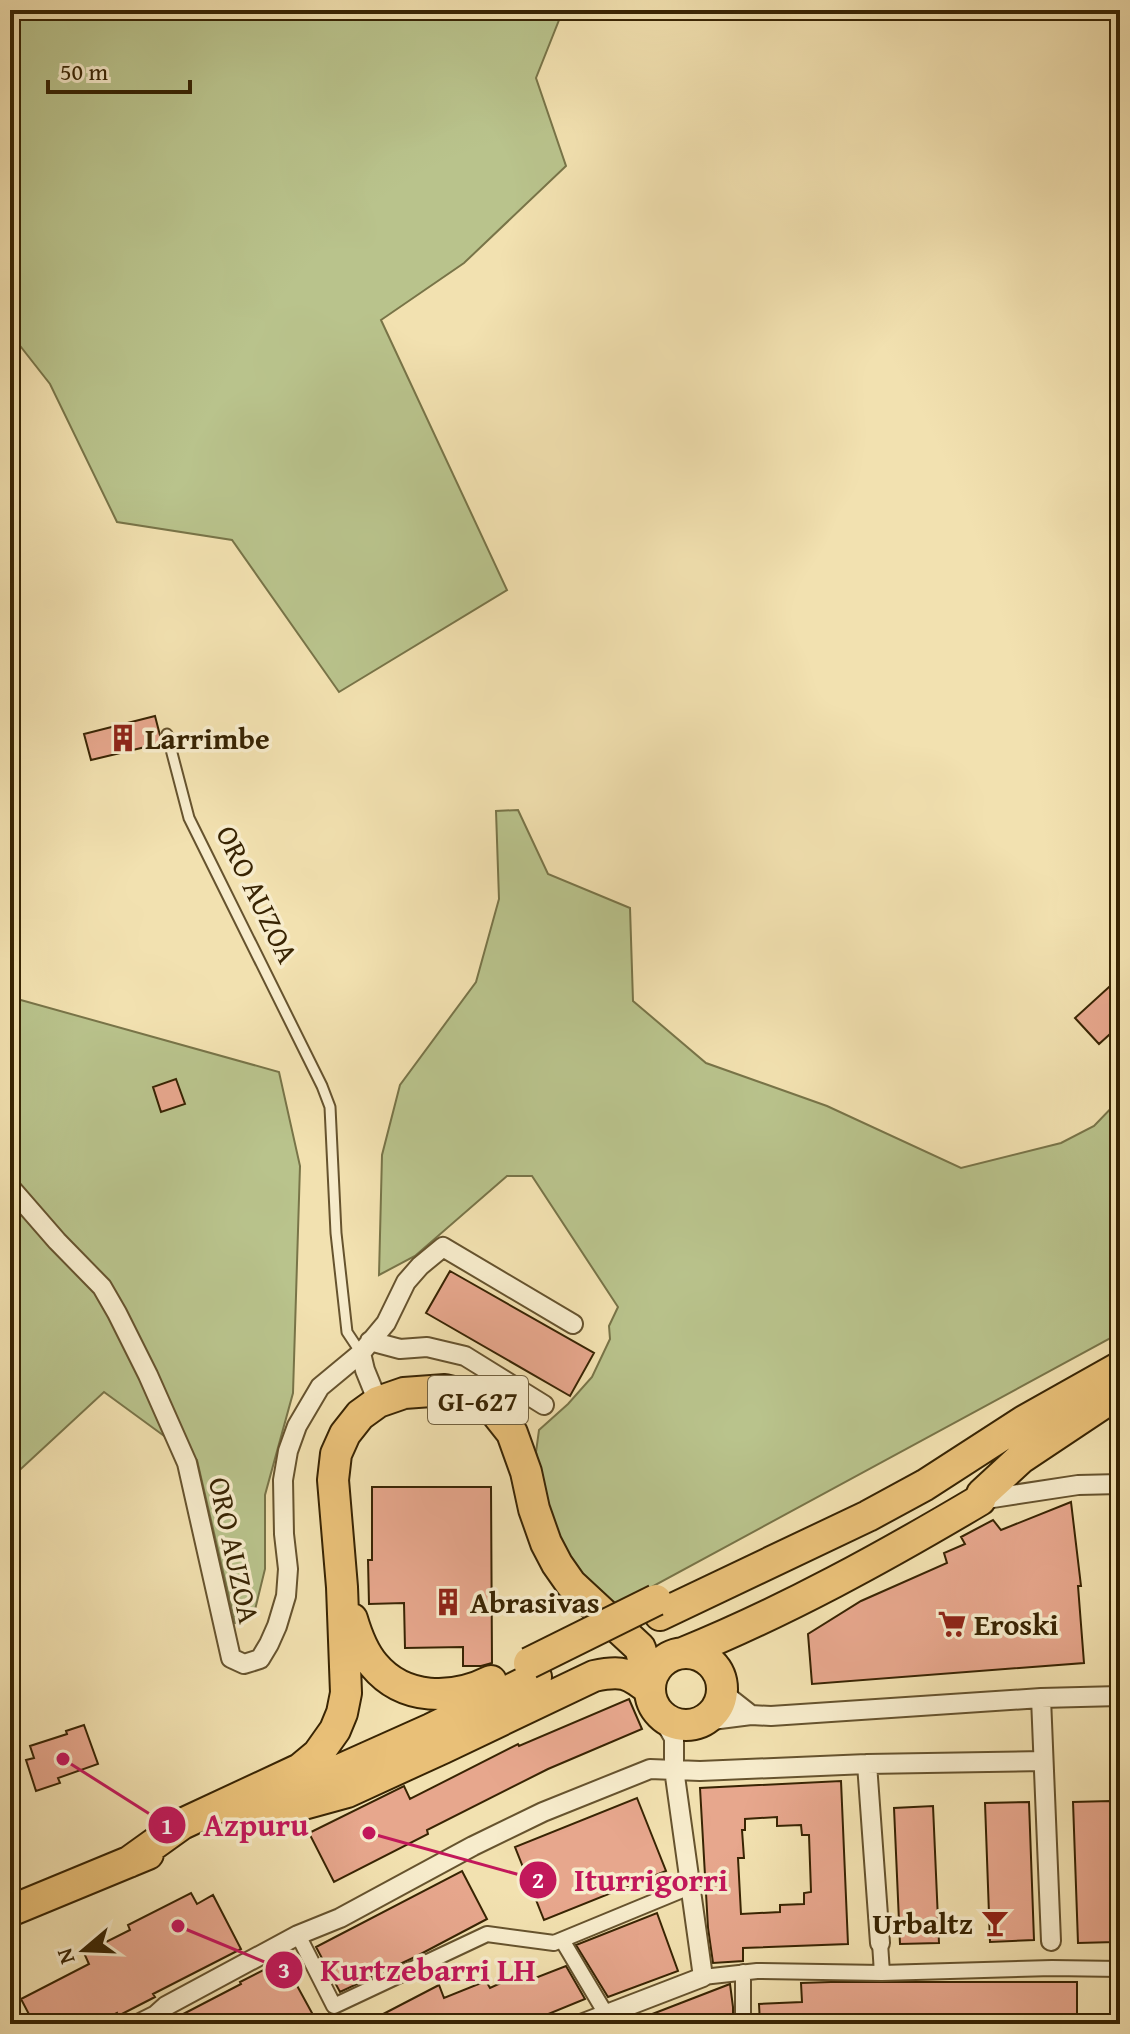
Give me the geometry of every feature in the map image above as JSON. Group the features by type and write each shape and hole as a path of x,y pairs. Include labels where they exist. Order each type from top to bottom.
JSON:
{"main road":[{"name":"GI-627","path":"10,1911 431,1729 532,1670 658,1607 762,1566 868,1516 1120,1367"},
{"name":"GI-627","path":"129,1862 182,1824 300,1769 318,1754 335,1730 346,1693 342,1587 333,1480 336,1454 345,1434 360,1415 378,1402 404,1393 445,1390 471,1396 493,1409 512,1433 526,1472 534,1509 557,1564 571,1584 640,1648"},
{"path":"671,1712 655,1670 663,1660 738,1630 855,1571 980,1500 982,1494 1021,1458 1120,1392"},
{"name":"GI-627","path":"342,1587 357,1636 366,1654 375,1667 400,1686 433,1695 451,1695 532,1670"},
{"path":"718,1680 738,1630"},
{"path":"640,1648 699,1655 710,1661 718,1680 720,1704 713,1714 671,1712"},
{"path":"640,1648 671,1712"},
{"name":"GI-627","path":"245,1811 296,1806 347,1792 594,1676 607,1673 631,1675 671,1712"}],"street":[{"name":"ORO AUZOA","path":"10,1187 102,1287 148,1375 187,1463 231,1658 244,1664 260,1659 277,1626 286,1596 288,1569 283,1480 288,1451 297,1426 320,1387 366,1347"},
{"path":"366,1347 386,1323 406,1282 443,1247 573,1324"},
{"name":"ORO AUZOA","path":"366,1347 365,1370 378,1402"},
{"path":"366,1347 427,1347 465,1356 544,1405"},
{"path":"980,1500 1078,1485 1120,1484"},
{"path":"718,1680 751,1715"},
{"path":"703,1977 674,1769 671,1712 771,1716 1041,1698 1120,1696"},
{"path":"1041,1698 1052,1968"},
{"path":"138,2024 298,1935 340,1918 473,1846 543,1812 650,1769 700,1771 1043,1761"},
{"path":"867,1764 882,1973"},
{"path":"298,1935 334,2006 487,1934 554,1943 680,1891"},
{"path":"562,1940 606,2014"},
{"path":"581,2024 703,1977 743,1972 1120,1969"},
{"path":"743,1972 743,2024"}],"lane":[{"name":"ORO AUZOA","path":"167,734 189,818 330,1107 347,1332 366,1347"}],"green space":[{"path":"10,10 563,10 536,78 566,166 464,263 381,320 507,590 339,692 232,540 117,522 50,384 10,333"},
{"path":"518,810 548,874 630,908 633,1001 706,1063 827,1106 961,1168 1061,1143 1094,1126 1120,1099 1120,1333 611,1609 582,1578 559,1542 549,1513 536,1452 539,1430 592,1377 610,1339 609,1326 618,1307 532,1176 507,1176 415,1256 379,1275 382,1155 400,1085 476,982 499,899 496,811"},
{"path":"10,997 279,1072 300,1166 293,1393 265,1495 265,1569 253,1618 235,1623 197,1460 104,1392 10,1479"}],"building":[{"name":"Larrimbe","path":"155,716 162,743 91,760 84,734"},
{"path":"1120,977 1120,1025 1099,1044 1075,1018"},
{"path":"176,1079 185,1104 161,1112 153,1087"},
{"path":"450,1271 594,1353 570,1396 426,1313"},
{"name":"Abrasivas","path":"372,1487 491,1487 492,1663 463,1666 463,1647 405,1648 404,1603 369,1604"},
{"name":"Eroski","path":"1071,1502 1081,1586 1078,1586 1084,1663 812,1684 808,1634 861,1601 947,1563 944,1553 965,1544 961,1537 993,1520 1001,1530"},
{"path":"629,1699 642,1729 548,1769 427,1830 428,1834 334,1882 309,1833 404,1786 410,1799 518,1744"},
{"path":"84,1725 98,1764 58,1778 60,1783 36,1791 26,1760 34,1758 30,1746"},
{"path":"841,1781 848,1944 743,1948 743,1961 713,1963 700,1788","holes":["777,1817 777,1826 801,1825 802,1835 809,1835 811,1892 804,1893 804,1904 780,1905 780,1912 741,1914 738,1858 744,1858 742,1830 745,1830 745,1819"]},
{"path":"637,1798 666,1871 544,1920 515,1847"},
{"path":"1110,1801 1115,1942 1078,1943 1073,1802"},
{"path":"1029,1802 1034,1940 990,1942 985,1803"},
{"path":"933,1806 939,1943 900,1944 894,1808"},
{"path":"462,1871 487,1919 340,1992 316,1947"},
{"path":"191,1893 197,1904 213,1895 241,1949 153,1994 155,1997 118,2016 117,2013 95,2024 34,2024 21,1999 89,1964 84,1953 130,1930 128,1925"},
{"path":"657,1913 678,1971 608,1997 576,1945"},
{"path":"283,1960 318,2024 164,2024 241,1984"},
{"path":"566,1966 585,1999 524,2024 364,2024 439,1985 444,1998 486,1981 490,1988 521,1974 525,1982"},
{"path":"1077,1982 1077,2021 1014,2020 1014,2024 760,2024 759,2004 802,2002 801,1983"},
{"path":"730,1984 733,2024 629,2024 629,2023"}],"place":[{"name":"Larrimbe","path":"123,738"},
{"name":"Abrasivas","path":"448,1602"},
{"name":"Eroski","path":"952,1624"},
{"name":"Azpuru","path":"63,1759"},
{"name":"Iturrigorri","path":"369,1833"},
{"name":"Urbaltz","path":"995,1923"},
{"name":"Kurtzebarri LH","path":"178,1926"}]}
